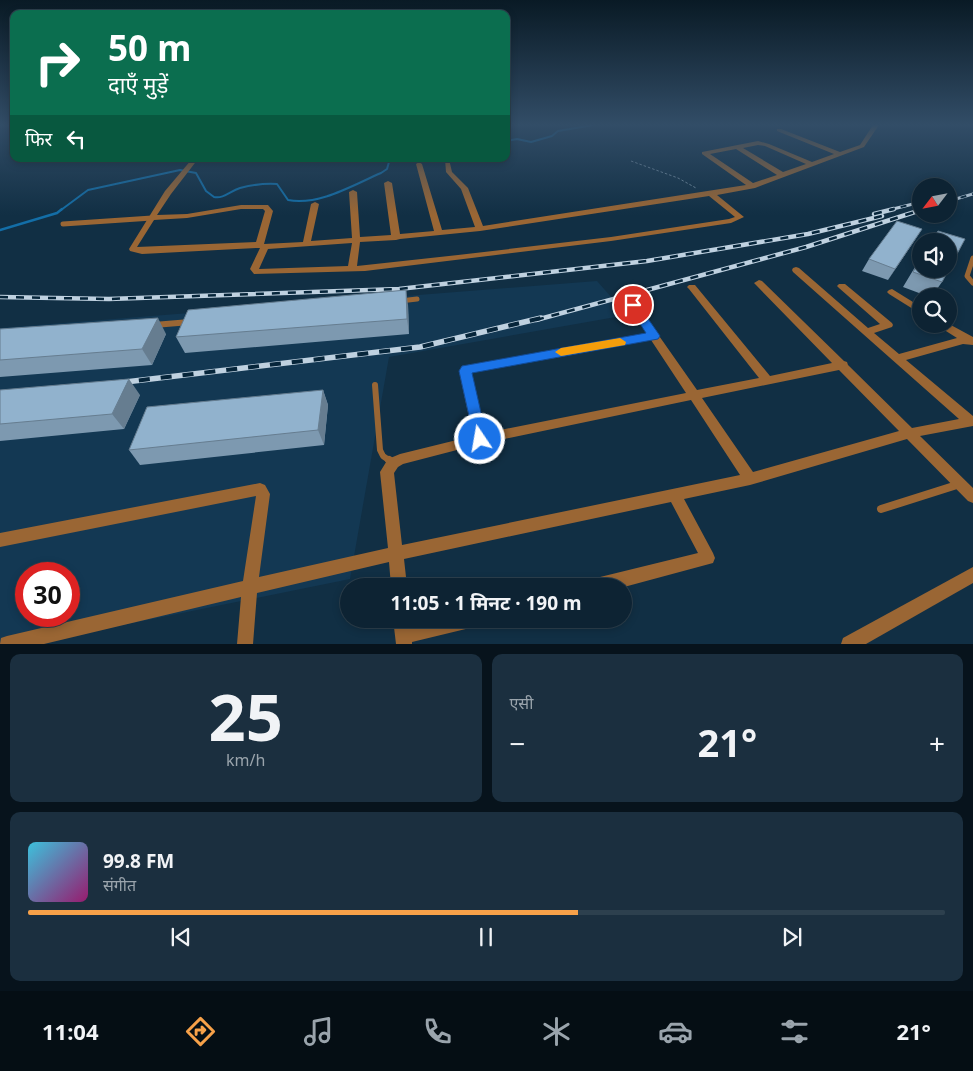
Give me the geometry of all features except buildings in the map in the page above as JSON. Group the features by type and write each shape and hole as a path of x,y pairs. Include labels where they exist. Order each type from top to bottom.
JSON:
{"street":[{"path":"707,155 752,186"},
{"path":"750,155 782,175"},
{"path":"791,155 812,164"},
{"path":"192,162 152,218 133,247 134,249 142,251 306,245 356,242 480,229 752,186 836,155"},
{"path":"447,162 449,172 464,188 480,229"},
{"path":"419,164 440,234"},
{"path":"388,182 396,238"},
{"path":"352,268 356,242 354,192"},
{"path":"152,218 186,216 241,207 265,207 269,211 262,246 254,269 257,272 352,268 458,258 611,239 731,221 740,217 708,194"},
{"path":"306,245 315,204"},
{"path":"796,270 971,421"},
{"path":"759,283 973,497"},
{"path":"842,286 888,325 866,332"},
{"path":"692,288 768,381"},
{"path":"892,292 912,305"},
{"path":"633,305 750,479"},
{"path":"957,333 970,341"},
{"path":"480,439 466,369 654,336"},
{"path":"899,358 963,340 970,341"},
{"path":"398,578 387,472 393,463 400,459 480,439 843,365"},
{"path":"7,644 396,554 750,479 911,433 971,421"},
{"path":"0,540 260,489 263,494 250,588 245,644"},
{"path":"628,578 708,558 674,494"},
{"path":"849,644 973,575"},
{"path":"403,640 444,628"}],"lane":[{"path":"63,224 152,218"},
{"path":"973,258 967,276 973,283"},
{"path":"389,302 417,299"},
{"path":"148,326 197,322"},
{"path":"375,385 380,450 383,456 393,463"},
{"path":"881,509 960,484"}],"path":[{"path":"631,161 678,178 708,194"}],"shaded area":[{"path":"597,281 627,315 389,357 350,578 340,578 340,581 34,643 0,644 0,328"}],"waterway":[{"path":"61,210 88,190 180,170 196,173 206,191 214,197 221,197 236,189 258,184 277,184 288,200 312,200 336,193 381,173 387,169 389,162"},
{"path":"0,230 57,213 62,209"}],"railway":[{"path":"958,198 973,194"},
{"path":"889,210 912,204"},
{"path":"874,214 894,209"},
{"path":"536,320 806,247 912,213"},
{"path":"0,297 109,299 399,289 647,261 808,234 882,216"},
{"path":"117,383 420,347 541,318"}],"slow traffic":[{"path":"561,352 620,342"}],"route":[{"path":"480,439 466,369 654,336 633,305"}]}
